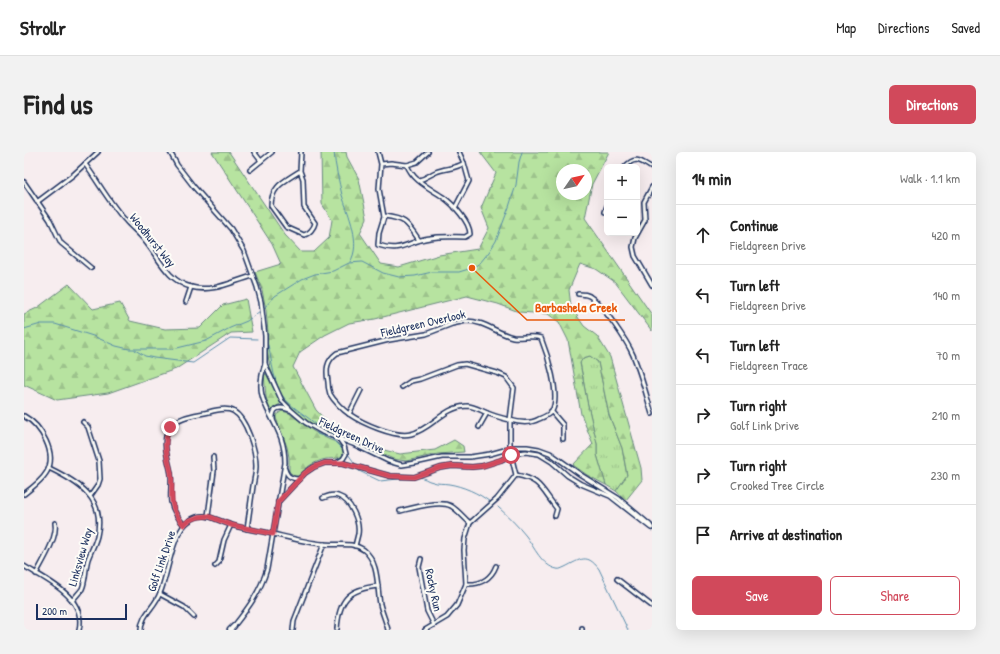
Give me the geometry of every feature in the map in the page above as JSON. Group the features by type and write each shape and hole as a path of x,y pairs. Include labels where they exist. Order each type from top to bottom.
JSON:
{"street":[{"path":"37,202 73,175 98,152"},
{"name":"Fieldgreen Drive","path":"170,152 177,165 194,187 231,229 244,252 254,276 263,317 265,364 282,401 292,411 318,430 388,461 402,465 414,464 442,456 470,458 510,448 527,447 550,453 581,476 618,498 652,528"},
{"path":"254,152 261,161"},
{"path":"250,170 272,152"},
{"path":"300,171 276,188 272,197 271,206 286,227 304,235 315,226 315,223 304,207 303,179 300,171 301,152"},
{"path":"378,152 382,164 379,188 384,216 379,234 378,245 390,248 401,248 418,240 439,237 465,237 470,234 468,226 455,208 445,198 427,188 409,170 407,165"},
{"path":"382,164 391,163 407,165 417,162 428,152"},
{"path":"455,208 468,181 464,163 459,152"},
{"path":"627,164 629,162 637,160 642,161 652,168"},
{"path":"419,180 427,178 438,171 460,166 464,163"},
{"name":"Woodhurst Way","path":"85,164 118,212 145,241 172,278 191,287 214,288 254,276"},
{"path":"24,182 50,220 61,243 91,268"},
{"path":"651,282 635,256 633,247 635,238 645,220 644,202 652,187"},
{"path":"384,216 394,217 406,222 418,240"},
{"path":"186,302 191,287"},
{"path":"578,294 585,294 592,298 604,311 627,342 643,382 652,414"},
{"name":"Fieldgreen Overlook","path":"475,321 513,337 527,336 541,338 550,362 554,388 554,405 552,411 547,416 534,422 522,423 487,413 474,407 458,407 445,412 420,431 410,435 401,435 388,432 348,414 330,394 326,369 333,356 341,351 426,334 452,324 475,321"},
{"path":"265,364 261,375 260,385 262,399 274,422"},
{"path":"402,387 411,381 457,365 470,365 497,373 509,380 514,388 510,420 510,448 516,475"},
{"path":"348,414 361,390"},
{"path":"232,629 257,595 267,569 284,467 284,449 273,416 277,409 283,407 292,411"},
{"path":"184,525 177,517 171,502 171,474 165,448 167,434 170,427 175,422 187,417 213,411 227,410 234,412 243,421 255,452 256,466 247,529"},
{"path":"552,411 562,425 563,439"},
{"path":"479,427 487,413"},
{"path":"24,416 32,420 41,431 50,450 51,461 49,468 41,482 24,494"},
{"path":"49,468 72,481 91,496 98,486 100,478 99,461 88,427 83,422"},
{"path":"334,463 343,459 346,454 343,443 339,439"},
{"name":"Fieldgreen Drive","path":"278,502 305,473 314,467 325,463 343,463 390,476 414,477 440,468 452,466 482,466 511,455 526,452 539,454 581,484 610,496 652,528"},
{"path":"212,458 214,471 208,516 231,525 247,529 324,544 355,546 364,550 375,567 383,614 388,630"},
{"path":"284,467 285,472 290,477 300,479"},
{"path":"516,475 526,477 537,482 557,509 555,516"},
{"path":"425,630 447,617 457,605 466,584 464,550 465,539 470,523 497,499 516,475"},
{"name":"Linksview Way","path":"72,601 83,588 85,568 97,537 99,519 91,496"},
{"path":"323,498 338,496 347,502 358,527 355,546"},
{"path":"400,511 434,504 443,504 451,506 470,523"},
{"name":"Golf Link Drive","path":"141,630 142,622 160,594 177,536 188,521 198,517 208,516"},
{"path":"36,574 49,549 56,528 55,523"},
{"path":"215,566 219,562 224,540 231,525"},
{"path":"293,630 294,621 324,544"},
{"name":"Rocky Run","path":"421,558 419,567 427,611 434,625"},
{"path":"24,566 59,587 66,593 72,601 80,618 79,630"},
{"path":"466,584 475,585 484,581 494,572 496,566"},
{"path":"617,579 652,606"},
{"path":"337,629 338,616 348,594 367,587 378,586"},
{"path":"160,594 184,607 194,617"}],"green space":[{"path":"212,152 229,152 285,235 301,252 314,252 329,238 332,220 322,204 321,152 346,152 347,157 359,179 367,218 360,233 381,264 399,267 439,255 478,249 489,228 481,208 496,173 480,152 609,152 592,184 592,164 556,164 556,200 589,200 585,218 652,315 652,331 615,282 596,269 580,264 569,290 571,307 584,326 597,336 610,357 641,468 642,480 626,500 616,491 627,475 622,448 609,415 598,362 590,356 583,358 580,363 597,444 597,455 606,485 587,475 573,465 593,444 581,414 568,340 559,322 548,314 519,312 498,304 467,296 375,319 349,323 325,335 300,352 293,367 316,410 331,426 380,449 400,454 435,450 454,440 463,446 464,452 438,454 406,461 393,459 357,442 320,429 298,414 282,397 270,368 267,351 268,332 266,310 262,290 255,272 281,264 272,244"},
{"path":"69,284 93,309 120,303 130,321 165,329 200,328 223,305 246,299 252,332 231,333 176,369 108,393 57,400 24,385 24,314 37,308"},
{"path":"590,356 598,362 609,415 622,448 627,476 616,491 606,485 597,455 597,444 580,362 583,358"},
{"path":"264,374 266,374 282,403 273,408 272,411 270,411 266,397"},
{"path":"282,411 289,413 313,431 336,442 343,449 344,454 338,458 326,459 317,462 309,466 300,475 293,475 289,471 287,447 276,418 276,415"}],"waterway":[{"path":"334,152 342,195 353,229 355,247 350,262"},
{"path":"264,308 275,296 302,279 315,274 333,271 349,263 362,262 383,273 399,277 415,276 432,272 459,272 472,268 480,263 496,241 516,185 522,152"},
{"path":"24,329 41,324 55,324 93,336 116,346 129,349 173,349 206,341 247,321 260,311"},
{"path":"135,350 145,356 193,363 230,338 257,339"},
{"path":"268,345 274,374 281,394 292,406 317,425 317,428"},
{"path":"317,432 317,434 332,439 344,451"},
{"path":"348,454 356,465"},
{"path":"358,469 359,471 380,481 407,478"},
{"path":"418,477 435,483 449,484 465,488 490,502"},
{"path":"498,507 523,532 539,556 552,567 560,569 584,559 587,559 595,564 599,569 628,630"}],"place":[{"name":"Barbashela Creek","path":"472,268"}],"route":[{"path":"170,427 167,434 165,448 171,474 171,502 177,517 184,525 188,521 198,517 208,516 231,525 273,534 278,502 305,473 314,467 325,463 343,463 390,476 414,477 440,468 452,466 482,466 511,455"}]}
